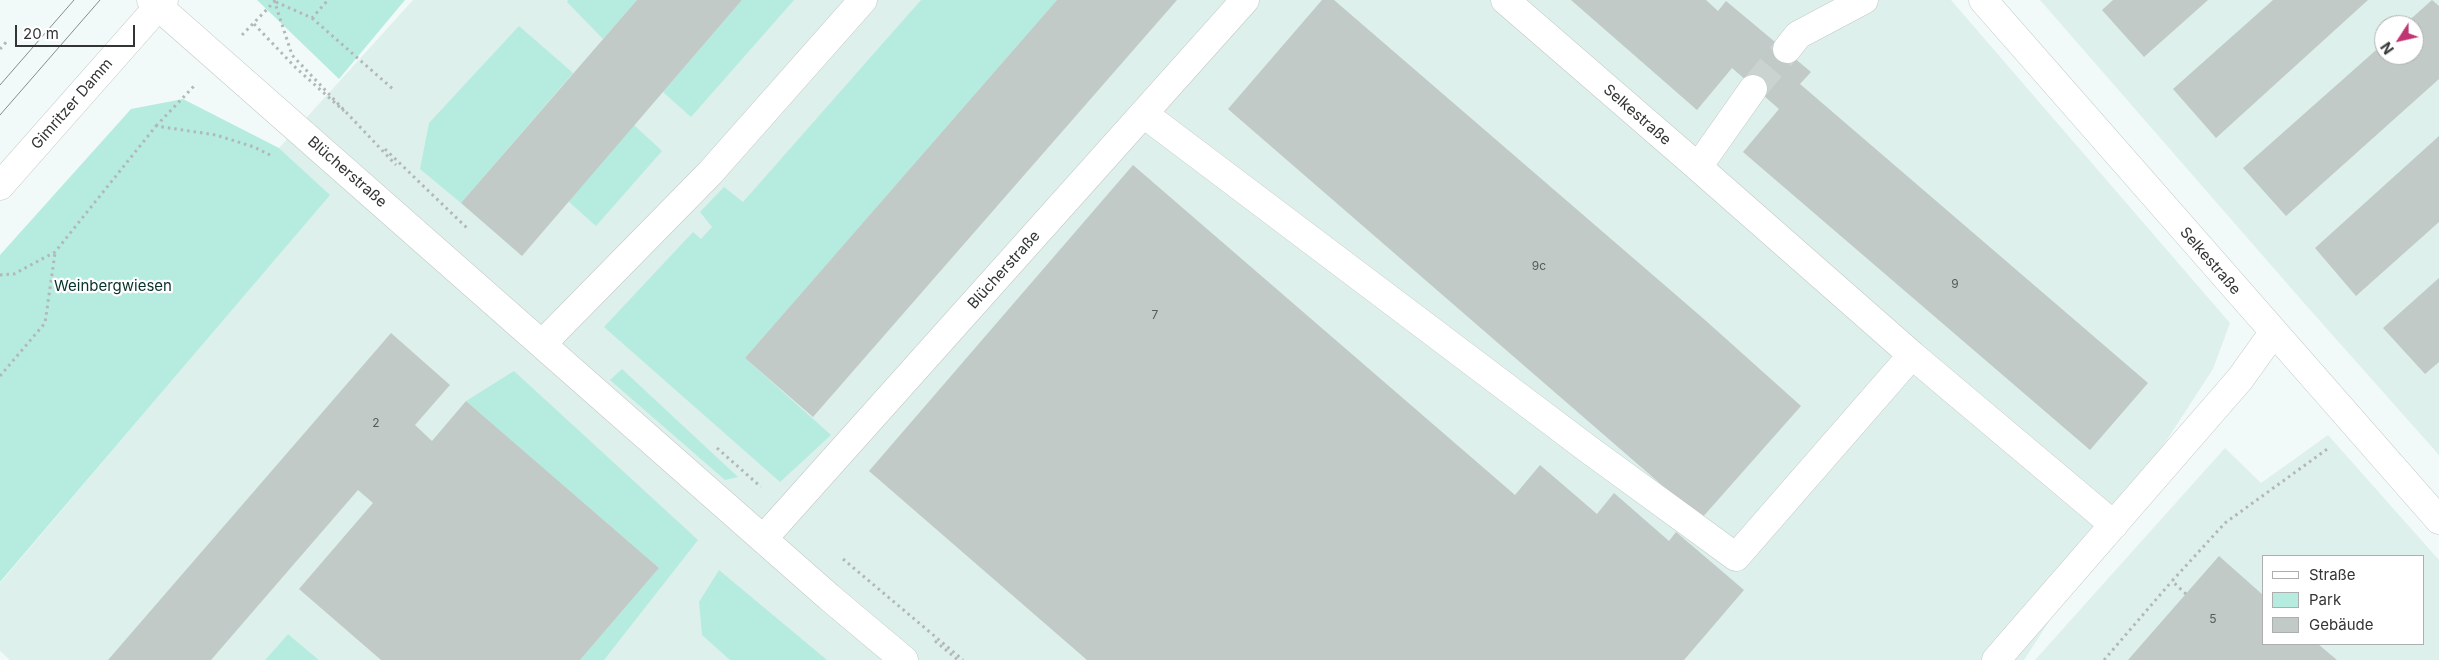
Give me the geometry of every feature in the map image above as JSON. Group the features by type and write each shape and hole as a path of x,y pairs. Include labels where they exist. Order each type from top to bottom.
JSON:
{"street":[{"path":"542,344 710,173 863,0"},
{"name":"Blücherstraße","path":"763,539 1245,0"},
{"name":"Selkestraße","path":"1505,0 1912,355 2114,525"},
{"path":"1786,49 1798,36 1864,0"},
{"name":"Selkestraße","path":"1983,0 2273,333 2439,520"},
{"name":"Blücherstraße","path":"158,2 763,539 904,660"},
{"name":"Gimritzer Damm","path":"0,186 158,2"},
{"path":"1698,167 1753,89"},
{"path":"1144,114 1588,449 1736,557 1912,355"},
{"path":"1996,660 2240,379 2273,333"}],"path":[{"path":"312,18 328,0"},
{"path":"275,1 312,18 394,90"},
{"path":"275,1 292,55 399,168 467,232"},
{"path":"254,24 296,68 473,233"},
{"path":"0,49 8,40"},
{"path":"0,275 14,274 55,252 156,126 216,135 254,147 277,158"},
{"path":"0,376 45,323 55,252"},
{"path":"2104,660 2224,523 2335,443"},
{"path":"715,448 787,512"},
{"path":"958,660 838,556 963,660"},
{"path":"2172,581 2186,594"}],"shaded area":[{"path":"413,0 1951,0 2230,323 2213,369 2024,660 319,660 288,634 265,660 10,660 0,651 0,583 329,195 279,148"},
{"path":"2040,0 2439,0 2439,455 2304,303"},
{"path":"2328,435 2439,560 2439,660 2035,660 2225,448 2261,483"}],"green space":[{"path":"257,0 405,0 339,79"},
{"path":"568,0 637,0 603,39 567,2"},
{"path":"742,0 794,0 691,117 663,92"},
{"path":"921,0 1057,0 745,358 831,435 780,482 604,327 693,232 701,239 712,227 700,212 724,187 743,202"},
{"path":"519,26 573,73 461,203 420,169 429,123"},
{"name":"Weinbergwiesen","path":"183,99 279,148 330,195 0,582 0,255 131,109"},
{"path":"634,125 662,151 596,226 568,201"},
{"path":"622,369 738,477 725,480 610,380"},
{"path":"514,371 698,540 604,660 580,660 659,568 466,401"},
{"path":"719,570 827,660 730,660 702,635 699,602"},
{"path":"288,634 319,660 265,660"}],"building":[{"path":"637,0 742,0 522,256 461,203"},
{"path":"1057,0 1177,0 813,417 745,358"},
{"path":"1322,0 1334,0 1705,320 1801,406 1701,519 1228,109"},
{"path":"1571,0 1706,0 1718,11 1726,1 1811,72 1800,84 2148,383 2090,450 1743,152 1779,109 1732,68 1697,110"},
{"path":"2113,0 2208,0 2144,57 2102,10"},
{"path":"2273,0 2368,0 2216,138 2173,89"},
{"path":"2432,0 2439,6 2439,79 2286,216 2243,168 2374,52 2374,65 2424,65 2424,15 2415,15"},
{"path":"2439,136 2439,222 2356,296 2315,248"},
{"path":"1133,165 1515,495 1540,465 1597,514 1614,493 1669,541 1676,532 1744,590 1684,660 1087,660 869,471"},
{"path":"2439,278 2439,362 2425,374 2383,328"},
{"path":"391,333 450,385 415,425 432,441 466,401 659,568 580,660 381,660 299,589 373,503 358,490 211,660 108,660"},
{"path":"2219,556 2262,594 2262,645 2319,645 2337,660 2128,660"}],"tunnel":[{"path":"1753,89 1787,49"}],"tram line":[{"path":"0,85 74,0"},
{"path":"0,115 100,0"}]}
